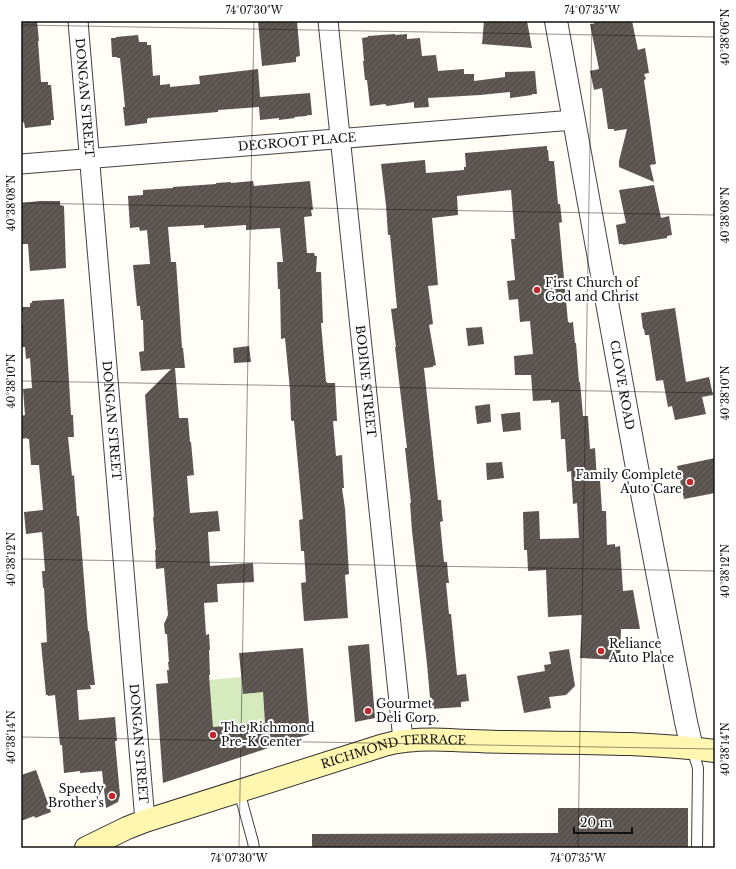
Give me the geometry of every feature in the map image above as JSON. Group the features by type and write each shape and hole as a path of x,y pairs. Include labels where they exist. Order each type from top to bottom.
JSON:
{"main road":[{"name":"RICHMOND TERRACE","path":"86,848 145,821 403,740 593,743 672,746 715,751"}],"street":[{"name":"DONGAN STREET","path":"78,21 145,821"},
{"name":"BODINE STREET","path":"328,21 403,740"},
{"name":"CLOVE ROAD","path":"556,21 646,514 692,748"},
{"name":"DEGROOT PLACE","path":"21,164 574,120"}],"lane":[{"path":"692,748 698,768 697,848"},
{"path":"239,791 254,848"}],"green space":[{"path":"241,677 243,694 263,692 265,723 213,727 209,680"}],"building":[{"path":"21,21 37,21 41,82 48,82 48,85 51,85 54,120 51,120 51,125 25,128 24,122 22,123"},
{"path":"258,21 297,21 300,56 296,57 296,62 262,66"},
{"path":"484,21 527,21 532,48 482,44"},
{"path":"593,21 632,21 638,50 645,48 649,73 644,74 646,79 644,80 656,164 650,165 654,182 619,167 619,161 627,129 614,131 614,129 608,129 602,88 594,90 590,71 599,69 590,24 594,24"},
{"path":"407,34 407,39 420,38 422,56 436,55 438,71 464,69 464,74 474,74 474,81 505,77 505,72 535,71 537,94 510,98 510,92 428,98 429,107 414,108 414,102 387,106 385,104 370,106 367,80 365,80 362,38 368,36"},
{"path":"138,35 139,42 147,42 147,45 151,45 153,76 160,75 160,85 170,84 170,87 200,84 199,76 258,69 260,97 310,93 312,115 279,120 279,118 260,120 259,107 148,118 147,123 125,126 123,107 125,107 120,58 112,57 111,38"},
{"path":"547,146 549,161 554,161 558,204 560,204 562,222 559,223 568,322 573,322 583,416 588,416 590,449 595,448 597,481 600,480 602,511 606,511 607,545 615,544 615,547 620,546 623,591 633,590 640,629 621,629 620,660 580,658 582,615 548,617 546,570 528,571 527,550 524,550 523,512 539,511 540,539 579,538 577,503 573,504 571,471 567,472 565,439 561,439 559,402 551,403 551,400 533,401 531,375 515,375 514,356 533,354 530,321 520,322 518,299 509,300 507,281 515,280 511,239 515,239 511,190 457,196 458,215 432,218 438,285 428,286 433,324 429,325 436,365 433,367 424,368 438,500 441,500 443,521 440,522 444,562 447,562 449,583 446,583 449,614 451,614 457,675 466,674 469,701 461,702 461,707 431,709 412,531 411,503 405,448 407,448 391,309 397,308 381,164 425,160 426,173 464,170 464,167 466,167 465,153"},
{"path":"253,181 254,186 310,181 313,210 311,210 312,216 304,217 307,253 314,253 315,256 317,256 316,272 321,272 323,323 321,323 326,382 335,383 337,421 333,421 336,456 342,455 344,488 342,488 345,509 349,574 345,575 348,618 304,621 301,583 306,582 304,551 301,551 299,520 303,519 294,421 291,420 285,338 281,339 280,289 278,289 277,262 283,262 280,228 246,230 246,225 204,228 204,225 168,227 171,262 176,262 182,348 185,368 175,368 179,418 188,418 194,475 187,476 190,513 218,511 220,531 208,532 210,566 253,563 254,582 217,584 218,602 204,603 206,635 209,634 209,675 213,727 265,723 263,692 243,694 239,653 303,648 310,734 163,783 156,684 168,683 167,670 169,670 169,662 167,634 165,634 164,624 168,615 164,568 156,569 154,517 145,395 171,369 141,371 139,352 144,351 143,320 141,320 140,306 137,306 133,265 150,264 147,230 140,231 139,227 130,228 128,196 143,195 143,190"},
{"path":"654,185 661,218 669,216 672,235 667,236 667,238 623,245 619,244 616,225 626,223 619,190"},
{"path":"60,201 60,205 64,206 66,268 30,271 28,244 21,244 21,203"},
{"path":"64,299 71,415 73,415 74,437 68,437 72,476 74,475 77,516 79,516 88,631 95,685 90,685 91,689 77,690 79,720 115,717 117,741 115,741 120,795 118,802 106,808 102,771 64,773 62,745 60,745 55,695 46,695 41,643 47,642 42,571 45,571 42,532 26,534 24,512 43,510 39,465 31,465 29,439 21,439 21,416 25,415 23,389 32,388 30,358 26,359 25,347 21,347 21,324 23,324 22,307 30,307 30,303 32,303 32,301"},
{"path":"675,308 686,382 709,377 713,395 702,397 706,414 675,420 672,406 668,407 663,380 656,381 649,335 645,335 641,313"},
{"path":"482,327 484,344 468,346 466,328"},
{"path":"249,346 251,362 234,363 233,348"},
{"path":"490,404 491,422 477,424 475,406"},
{"path":"520,412 521,430 503,432 501,414"},
{"path":"715,458 715,493 684,499 677,466"},
{"path":"502,462 504,478 487,480 486,463"},
{"path":"369,644 375,718 355,722 348,646"},
{"path":"569,649 575,686 566,695 549,697 551,708 524,713 517,676 545,671 544,665 551,664 549,652"},
{"path":"36,770 51,812 21,821 21,775"},
{"path":"558,808 688,808 688,848 312,848 312,834 558,833"}],"place":[{"name":"First Church of God and Christ","path":"537,290"},
{"name":"Family Complete Auto Care","path":"690,482"},
{"name":"Reliance Auto Place","path":"601,651"},
{"name":"Gourmet Deli Corp.","path":"368,711"},
{"name":"The Richmond Pre-K Center","path":"213,735"},
{"name":"Speedy Brother's","path":"112,796"}]}
